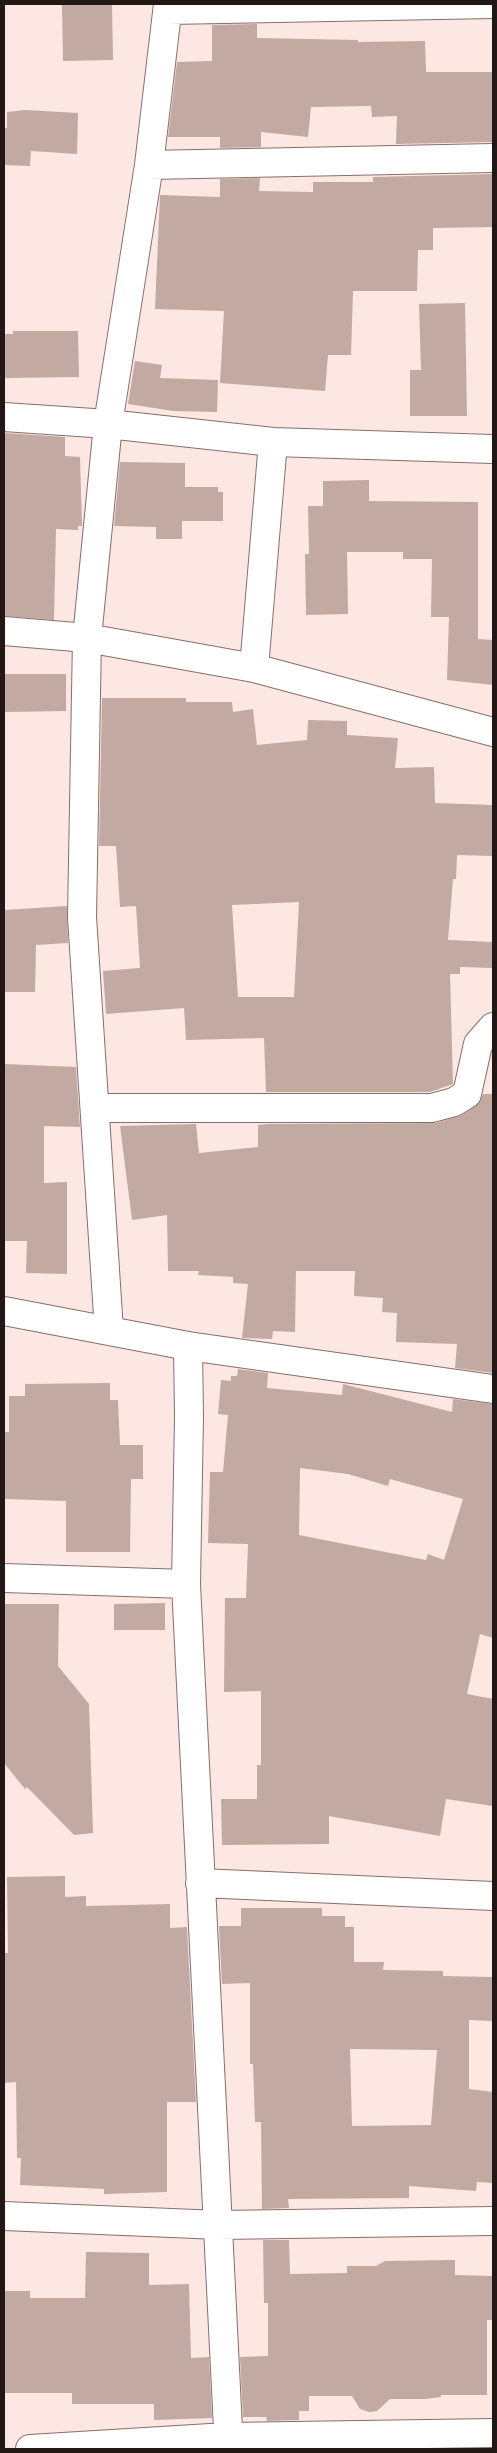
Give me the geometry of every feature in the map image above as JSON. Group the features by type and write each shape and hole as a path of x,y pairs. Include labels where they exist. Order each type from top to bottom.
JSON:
{"street":[{"path":"109,1331 82,917 87,638 108,424 149,164 168,7 493,4"},
{"path":"149,164 493,158"},
{"path":"4,416 108,424 273,442 493,450"},
{"path":"254,668 273,442"},
{"path":"4,630 87,638 254,668 493,732"},
{"path":"95,1108 432,1108 454,1102 466,1094 478,1044 493,1027"},
{"path":"4,1311 47,1317 188,1346 493,1388"},
{"path":"188,1346 190,1417 186,1584 219,2225 228,2443"},
{"path":"4,1578 186,1584"},
{"path":"200,1883 493,1896"},
{"path":"4,2216 219,2225 493,2222"},
{"path":"30,2449 493,2433"}],"building":[{"path":"62,4 112,4 113,60 63,61"},
{"path":"257,24 257,38 358,40 358,42 425,41 426,72 493,72 493,142 396,144 397,116 372,117 371,106 311,107 308,137 261,132 261,147 220,148 220,137 168,137 177,62 212,61 212,25"},
{"path":"25,110 78,113 77,154 31,151 30,166 4,165 4,128 7,128 7,112"},
{"path":"493,174 493,227 433,228 433,250 418,250 417,291 353,291 351,355 328,355 325,391 220,383 224,311 155,309 160,195 220,197 220,179 260,178 259,191 313,192 313,182 373,182 373,177"},
{"path":"465,303 467,416 410,416 410,370 421,370 419,304"},
{"path":"13,331 78,331 79,377 4,378 4,334 13,334"},
{"path":"135,361 162,365 160,378 218,380 217,412 173,411 128,404"},
{"path":"5,433 65,437 65,456 80,457 82,526 78,526 78,530 56,529 54,620 4,616"},
{"path":"120,462 185,463 185,487 218,487 218,492 223,492 223,521 182,521 182,539 156,539 156,527 114,526"},
{"path":"369,480 369,501 478,502 478,639 493,640 493,685 447,680 449,617 431,617 432,559 403,559 403,552 347,552 348,614 306,615 305,554 309,554 308,506 323,506 323,481"},
{"path":"4,674 66,674 66,711 4,712"},
{"path":"102,698 186,698 186,702 232,702 233,712 253,709 257,745 307,740 308,720 347,721 347,735 398,738 395,768 434,767 435,803 493,805 493,856 457,855 456,879 453,879 448,940 493,942 493,968 460,967 460,974 450,974 453,1084 430,1092 266,1092 264,1038 186,1040 184,1008 106,1014 103,971 140,968 136,906 120,907 116,846 99,846","holes":["299,902 294,997 238,997 232,905"]},
{"path":"67,906 68,943 36,945 35,992 4,992 4,910"},
{"path":"5,1064 76,1067 80,1127 44,1126 44,1183 67,1182 67,1274 26,1273 27,1241 4,1241"},
{"path":"483,1094 493,1094 493,1373 455,1368 457,1344 396,1342 397,1313 382,1312 383,1298 354,1296 355,1271 296,1271 295,1332 273,1331 272,1339 242,1338 248,1284 233,1283 233,1277 198,1275 199,1271 168,1271 167,1215 132,1220 120,1126 196,1124 199,1153 258,1147 258,1125 436,1123 462,1115 479,1103"},
{"path":"238,1369 268,1373 267,1388 342,1395 343,1384 452,1412 453,1399 493,1404 493,1638 480,1634 467,1694 493,1699 493,1806 446,1799 440,1836 329,1816 329,1844 222,1845 221,1799 257,1799 257,1765 261,1765 261,1691 224,1692 225,1598 246,1598 248,1544 208,1543 210,1472 223,1472 228,1415 218,1414 221,1380 231,1381 231,1376 237,1376","holes":["300,1468 348,1474 388,1486 390,1479 463,1499 444,1560 428,1554 426,1560 299,1535"]},
{"path":"110,1383 110,1400 118,1400 120,1445 143,1445 143,1479 131,1479 130,1552 66,1552 66,1501 4,1499 4,1432 9,1432 9,1396 25,1396 25,1384"},
{"path":"165,1603 165,1630 114,1630 114,1604"},
{"path":"4,1604 59,1604 58,1666 89,1704 93,1833 74,1835 27,1787 25,1789 4,1763"},
{"path":"65,1876 65,1897 86,1896 86,1906 170,1904 170,1928 187,1927 196,2102 167,2102 167,2192 104,2194 104,2189 20,2185 21,2158 17,2158 16,2082 4,2083 4,1953 8,1953 7,1877"},
{"path":"241,1908 322,1908 322,1916 345,1916 345,1927 354,1927 354,1962 384,1962 383,1970 443,1971 443,1976 493,1977 493,2021 469,2020 469,2089 493,2092 493,2183 477,2182 476,2191 409,2186 409,2198 288,2199 289,2208 262,2209 261,2122 255,2122 253,2064 250,2064 250,1983 222,1984 219,1926 241,1926","holes":["350,2049 437,2050 431,2125 352,2126"]},
{"path":"263,2240 289,2240 290,2274 347,2273 347,2266 376,2266 385,2261 455,2260 455,2275 493,2276 493,2320 487,2320 487,2395 441,2395 441,2397 425,2399 390,2399 377,2411 369,2412 360,2409 352,2396 309,2396 309,2411 299,2411 299,2420 267,2421 266,2417 243,2417 240,2357 268,2356 268,2303 264,2303"},
{"path":"86,2252 149,2253 149,2285 189,2284 191,2358 209,2357 212,2418 154,2420 154,2404 72,2404 72,2393 4,2393 4,2291 30,2291 30,2298 85,2298"}]}
